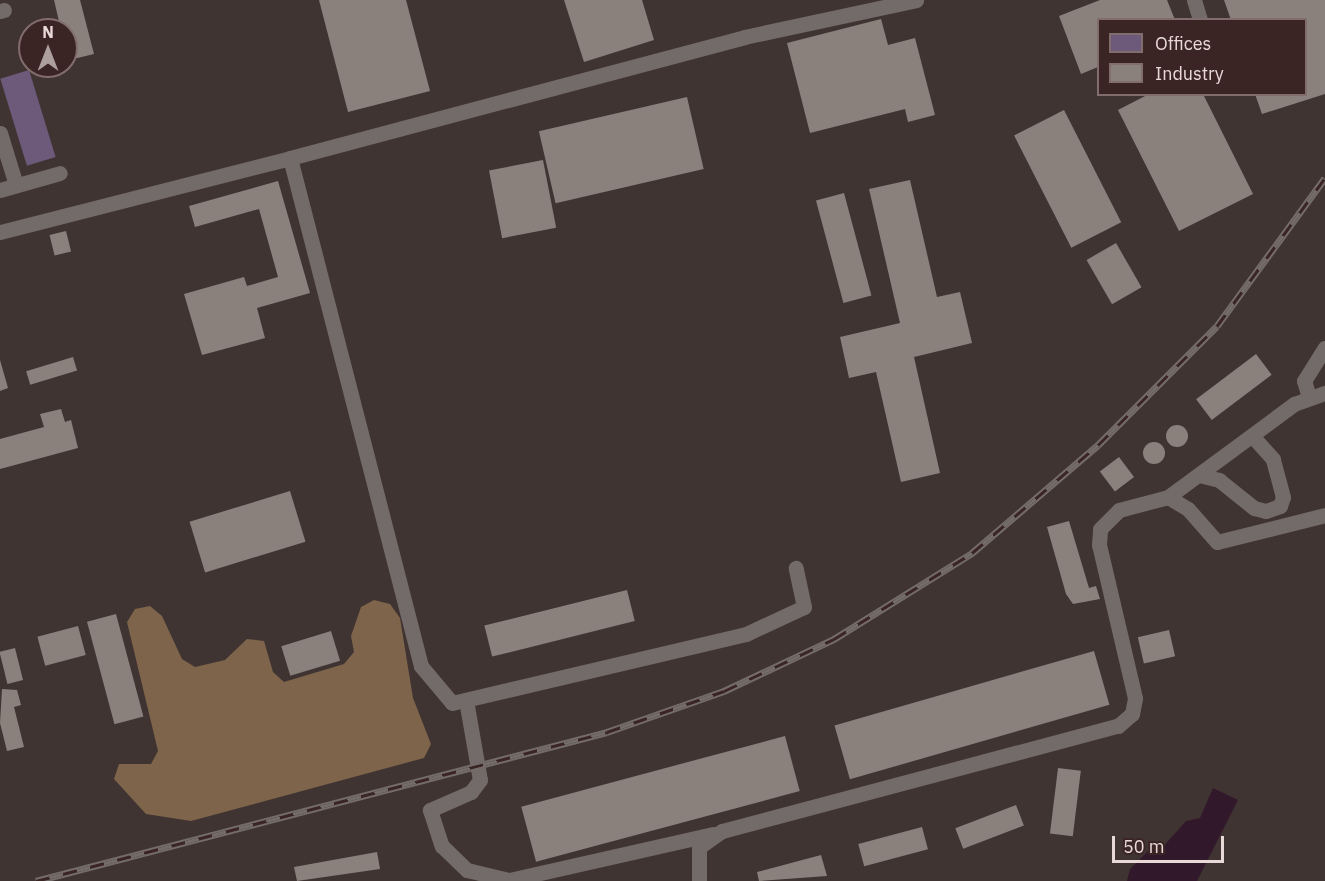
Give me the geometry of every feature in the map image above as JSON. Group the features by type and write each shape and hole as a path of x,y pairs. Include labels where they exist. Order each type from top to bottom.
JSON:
{"street":[{"path":"0,232 290,158 744,37 916,0"},
{"path":"1194,0 1199,18"},
{"path":"0,133 16,185"},
{"path":"290,158 421,666 452,703 746,634 804,607 796,568"},
{"path":"0,190 60,173"},
{"path":"1309,397 1304,381 1325,348"},
{"path":"466,700 480,780 471,792 429,810 442,846 467,870 509,880 722,831 1118,726 1132,714 1135,698 1110,592 1100,529 1119,510 1168,497 1309,397 1325,393"},
{"path":"1199,475 1219,480 1254,508 1266,511 1280,506 1284,497 1273,459 1252,436"},
{"path":"1168,497 1188,509 1217,542 1325,515"},
{"path":"699,881 699,847 722,831"}],"shaded area":[{"path":"374,600 390,604 400,618 413,698 431,744 424,758 191,821 146,814 114,779 119,764 151,764 158,751 127,622 135,609 150,606 162,616 182,659 195,667 225,660 247,639 264,641 273,672 284,682 344,664 354,652 351,636 361,607"},
{"path":"1213,788 1238,800 1197,881 1127,881 1130,869 1150,849 1161,849 1186,821 1200,818"}],"building: Offices":[{"path":"18,73 18,78 31,78 56,157 27,166 0,79"}],"building: Industry":[{"path":"54,0 80,0 94,54 78,58 78,18 58,18"},
{"path":"319,0 406,0 430,91 348,112"},
{"path":"564,0 642,0 654,40 584,62"},
{"path":"1100,0 1167,0 1174,18 1097,18 1097,67 1081,74 1059,16"},
{"path":"1224,0 1325,0 1325,94 1262,114 1256,96 1307,96 1307,18 1230,18"},
{"path":"881,19 888,45 915,38 935,115 908,122 905,109 810,133 787,43"},
{"path":"1145,96 1204,96 1253,194 1179,231 1118,110"},
{"path":"687,97 704,169 556,203 539,131"},
{"path":"1064,110 1121,222 1071,248 1014,135"},
{"path":"543,160 556,228 502,238 489,170"},
{"path":"910,180 937,297 960,292 972,343 914,357 940,473 901,482 876,372 849,378 840,337 900,323 869,189"},
{"path":"278,181 310,293 257,308 265,338 202,355 184,294 244,277 247,286 278,277 259,209 195,227 189,206"},
{"path":"844,193 871,295 843,303 816,201"},
{"path":"66,231 71,251 55,255 50,235"},
{"path":"1116,243 1142,287 1112,304 1087,260"},
{"path":"1256,354 1272,375 1212,420 1196,399"},
{"path":"73,357 77,370 30,385 26,371"},
{"path":"0,360 8,388 0,391"},
{"path":"61,409 65,422 71,420 78,448 0,469 0,439 44,427 40,414"},
{"path":"1177,425 1185,428 1188,436 1185,444 1177,447 1169,444 1166,436 1169,428"},
{"path":"1150,442 1158,442 1165,449 1165,457 1158,464 1150,464 1143,457 1143,449"},
{"path":"1119,457 1134,477 1115,491 1100,471"},
{"path":"290,491 305,542 205,572 190,522"},
{"path":"1069,521 1089,588 1096,586 1100,599 1073,604 1066,594 1047,527"},
{"path":"627,590 635,621 492,657 484,626"},
{"path":"116,614 143,716 114,724 87,622"},
{"path":"78,626 86,655 45,666 37,637"},
{"path":"1169,630 1175,656 1144,664 1138,637"},
{"path":"331,631 340,661 290,676 281,646"},
{"path":"15,648 23,680 7,684 0,652"},
{"path":"1094,651 1109,705 850,779 834,725"},
{"path":"2,689 17,690 21,705 14,707 24,747 7,751 0,723"},
{"path":"785,736 800,791 536,862 521,807"},
{"path":"1058,768 1081,771 1073,836 1050,834"},
{"path":"1016,805 1024,826 963,849 955,828"},
{"path":"922,827 928,849 864,866 858,844"},
{"path":"377,852 380,869 297,881 294,867"},
{"path":"821,855 827,876 759,881 757,872"}],"railway":[{"path":"36,881 607,732 724,691 834,639 972,553 1098,445 1217,326 1325,178"}]}
